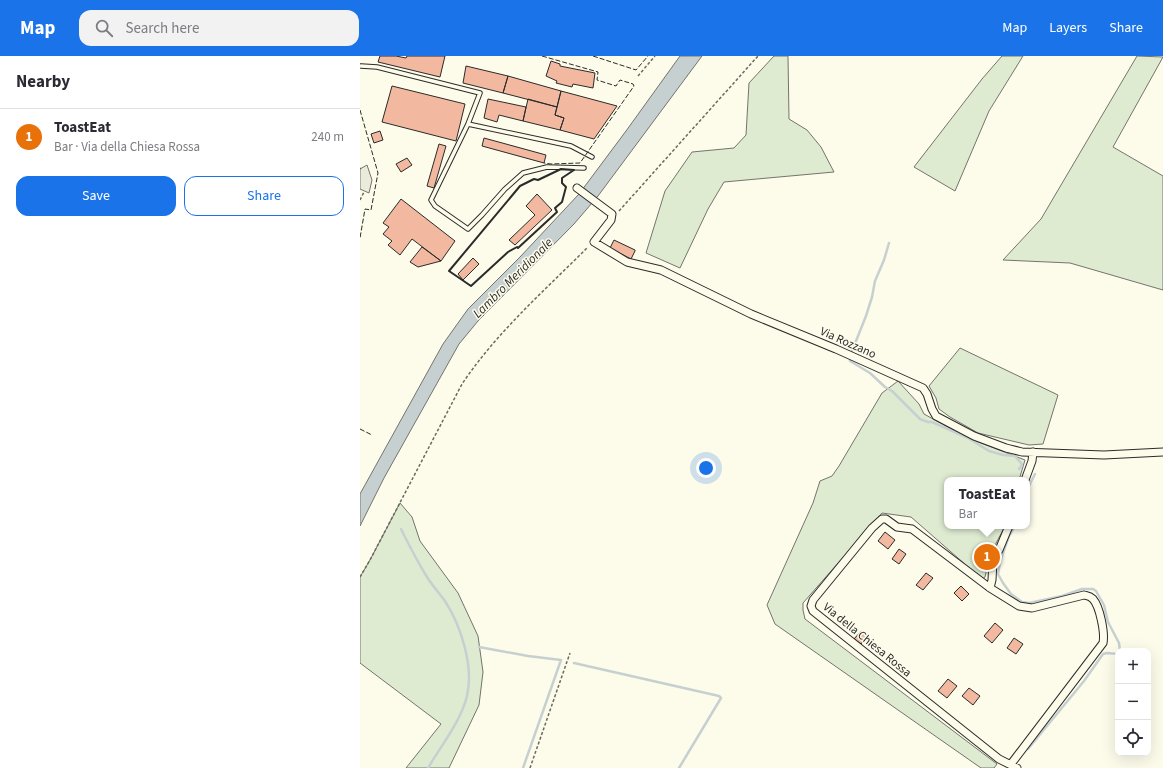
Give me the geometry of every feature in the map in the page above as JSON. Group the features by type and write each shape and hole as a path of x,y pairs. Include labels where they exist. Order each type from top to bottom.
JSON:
{"street":[{"path":"577,188 610,212 613,216 594,242"},
{"name":"Via Rozzano","path":"594,242 627,262 661,270 751,314 836,349 923,388 936,416 974,436 1006,448 1022,452 1104,455 1163,452"},
{"path":"1026,477 1032,461 1032,452"},
{"name":"Via della Chiesa Rossa","path":"884,518 898,527 912,529 990,588 1019,606 1027,608 1080,596 1088,596 1093,599 1098,607 1104,637 1101,646 1010,766 999,759 813,611 811,606 813,600 872,528 884,518"},
{"path":"990,588 993,560 1008,529"}],"lane":[{"path":"361,66 377,66 480,93 468,124 431,200 435,206 468,229 505,189 523,173 547,167 584,168"},
{"path":"468,124 571,146 592,157"}],"path":[{"path":"638,76 655,56"},
{"path":"610,212 620,211 758,56"},
{"path":"360,200 364,192"},
{"path":"360,576 370,560 462,384 473,368 503,330 594,242"},
{"path":"530,768 570,653"}],"green space":[{"path":"774,56 788,56 789,119 807,130 821,147 834,172 724,182 708,209 680,268 646,253 665,191 692,152 734,148 746,135 749,83"},
{"path":"1002,56 1023,56 989,111 955,191 914,167 982,79"},
{"path":"1137,56 1163,57 1113,147 1163,176 1163,290 1070,263 1003,260 1041,219"},
{"path":"960,348 1058,395 1043,444 1029,445 978,433 939,409 936,398 929,386"},
{"path":"898,381 919,404 924,414 968,438 1025,460 1020,477 944,477 944,529 1004,529 996,544 985,577 982,579 911,517 882,513 803,603 805,619 997,764 994,768 981,768 775,624 767,605 813,503 820,481 832,476 882,393"},
{"path":"400,503 412,517 420,541 458,593 478,636 483,672 479,705 449,768 406,768 441,724 360,663 360,577"}],"shaded area":[{"path":"367,165 372,180 369,193 360,189 360,169"}],"water":[{"name":"Lambro Meridionale","path":"680,56 702,56 598,196 574,224 478,321 459,344 384,478 360,526 360,494 443,344 468,309 520,257 579,194"}],"building":[{"path":"380,56 396,56 406,58 407,56 445,56 440,77 378,62"},
{"path":"551,61 560,64 560,66 595,73 593,88 573,84 572,87 556,83 557,81 546,76"},
{"path":"466,66 508,76 503,93 463,83"},
{"path":"508,76 561,91 557,107 503,93"},
{"path":"392,86 465,104 456,141 382,122"},
{"path":"561,91 617,106 594,139 560,130 564,118 555,115"},
{"path":"488,99 526,107 523,121 499,115 497,122 484,118"},
{"path":"528,99 557,107 555,115 564,118 560,130 523,121"},
{"path":"380,131 383,140 374,143 371,134"},
{"path":"484,138 546,155 544,163 482,146"},
{"path":"439,144 446,146 434,188 427,186"},
{"path":"407,158 412,165 401,172 396,164"},
{"path":"537,194 552,210 515,245 509,240 535,215 526,206"},
{"path":"401,199 455,241 441,261 412,239 400,255 388,245 392,241 383,234 389,227 383,223"},
{"path":"614,240 635,250 631,259 610,248"},
{"path":"422,247 441,261 418,267 410,262"},
{"path":"473,258 479,264 463,280 458,274"},
{"path":"885,532 895,540 888,549 878,541"},
{"path":"899,549 906,554 899,564 892,559"},
{"path":"926,573 933,578 923,590 916,585"},
{"path":"961,586 969,594 962,601 954,593"},
{"path":"995,623 1003,630 992,643 984,636"},
{"path":"861,631 867,636 861,644 854,639"},
{"path":"1014,638 1023,644 1016,654 1007,648"},
{"path":"948,679 957,686 947,698 938,691"},
{"path":"969,688 980,696 973,705 962,696"}],"waterway":[{"path":"852,351 866,316 875,281 889,243"},
{"path":"850,358 850,361 870,373 885,387 892,391 920,419 932,422 968,438 989,451 1003,455 1015,456 1022,465 1019,469"},
{"path":"1030,484 1035,474"},
{"path":"401,529 423,571 451,611 465,647 469,672 467,696 460,715 428,768"},
{"path":"1013,529 1009,536 1000,562 998,574 1011,594 1022,602 1029,603 1062,596 1082,589 1093,589 1096,591 1104,605 1108,622 1119,643 1120,648"},
{"path":"479,647 528,656 561,660 523,768"},
{"path":"1028,749 1084,681 1103,654 1115,654"},
{"path":"574,663 719,696 721,698 679,768"}],"fence":[{"path":"542,56 598,72 597,80 616,86 620,80 633,84 634,86 580,163 544,163"},
{"path":"593,56 636,70 648,56"},
{"path":"360,110 378,173 371,210 365,209 360,238"},
{"path":"360,429 372,435"}],"wall":[{"path":"561,169 574,170 562,178 562,183 566,187 562,202 555,208 557,212 518,248 517,247 508,252 471,286 449,271 520,186 534,179 538,180 561,169"}],"place":[{"name":"ToastEat","path":"987,557"}]}
